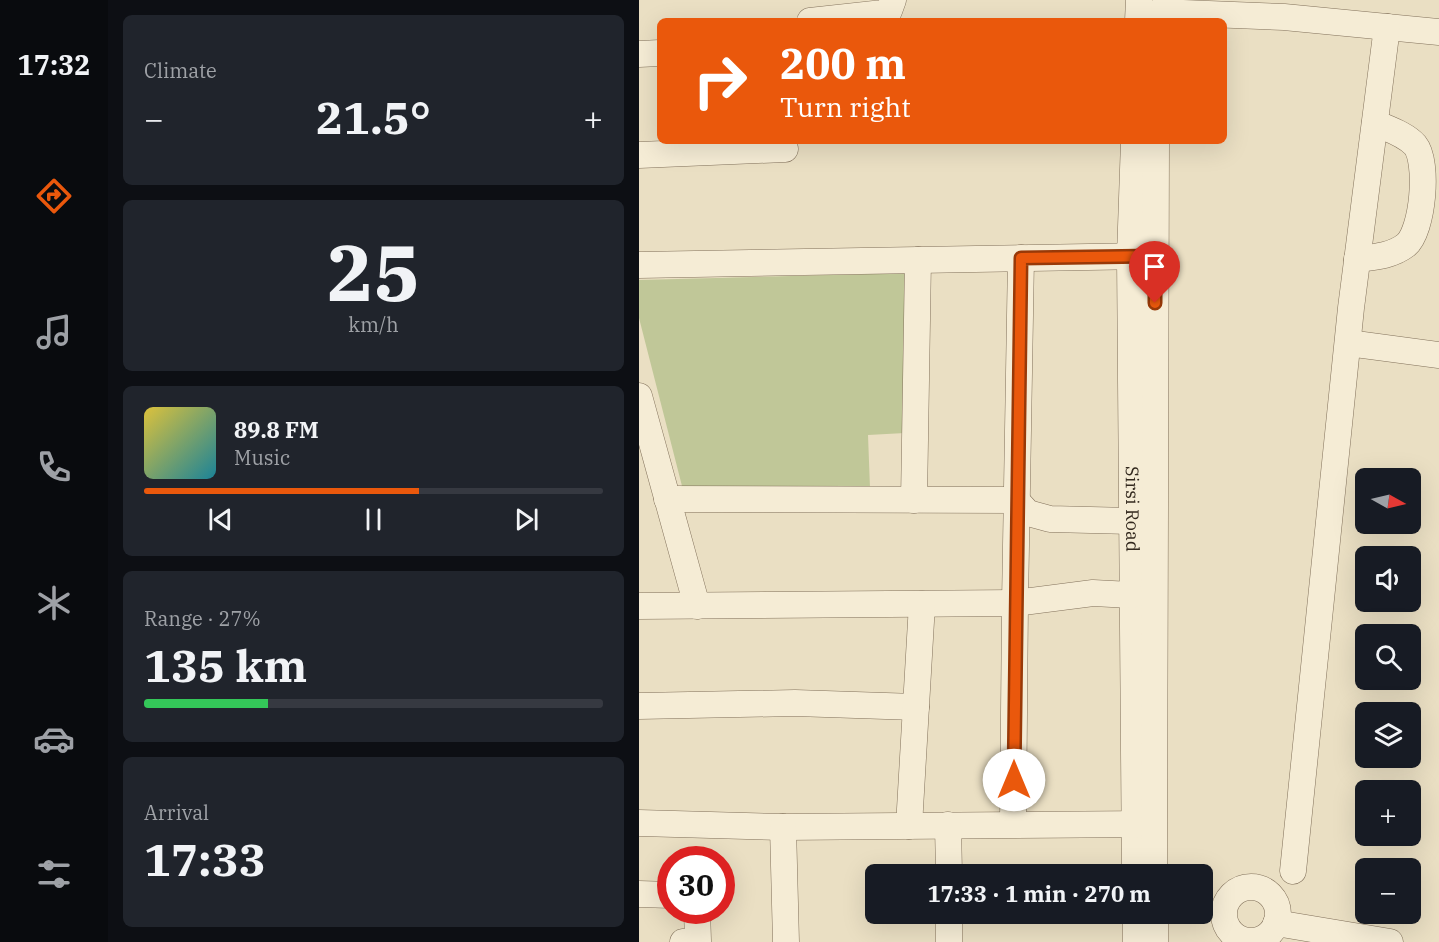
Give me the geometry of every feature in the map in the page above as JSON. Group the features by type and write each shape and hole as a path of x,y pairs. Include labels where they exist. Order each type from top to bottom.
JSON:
{"street":[{"path":"837,18 883,13 889,10 893,0"},
{"path":"1150,11 1285,8 1387,27 1439,32"},
{"path":"1293,871 1357,259 1387,27"},
{"path":"639,54 657,53"},
{"path":"1357,259 1385,255 1405,246 1417,227 1421,196 1420,153 1406,137 1375,123"},
{"name":"Sirsi Road","path":"1134,144 1130,256 1131,595 1144,824 1152,864"},
{"name":"Sirsi Road","path":"1137,864 1144,824 1156,144"},
{"path":"639,154 785,149"},
{"path":"639,265 1155,256"},
{"path":"1013,824 1021,258"},
{"path":"914,500 918,260"},
{"path":"1348,343 1439,355"},
{"path":"639,396 697,606"},
{"path":"667,499 1016,500 1027,513 1050,519 1131,521"},
{"path":"639,606 1015,603 1093,593 1131,595"},
{"path":"909,826 922,604"},
{"path":"639,706 795,704 916,707"},
{"path":"639,823 783,827 1144,824"},
{"path":"948,825 949,864"},
{"path":"783,827 786,942"},
{"path":"1256,887 1274,900 1276,923 1267,935 1260,939 1245,940 1238,937 1213,912 1234,892 1256,887"},
{"path":"639,894 657,895"},
{"path":"1276,923 1390,942"},
{"path":"683,942 698,941 697,924"},
{"path":"949,924 949,942"},
{"path":"1136,924 1136,942"},
{"path":"1155,924 1155,942"}],"green space":[{"path":"908,273 905,433 868,435 870,488 682,486 639,318 639,280"}],"route":[{"path":"1014,780 1021,258 1155,256 1155,303"}]}
